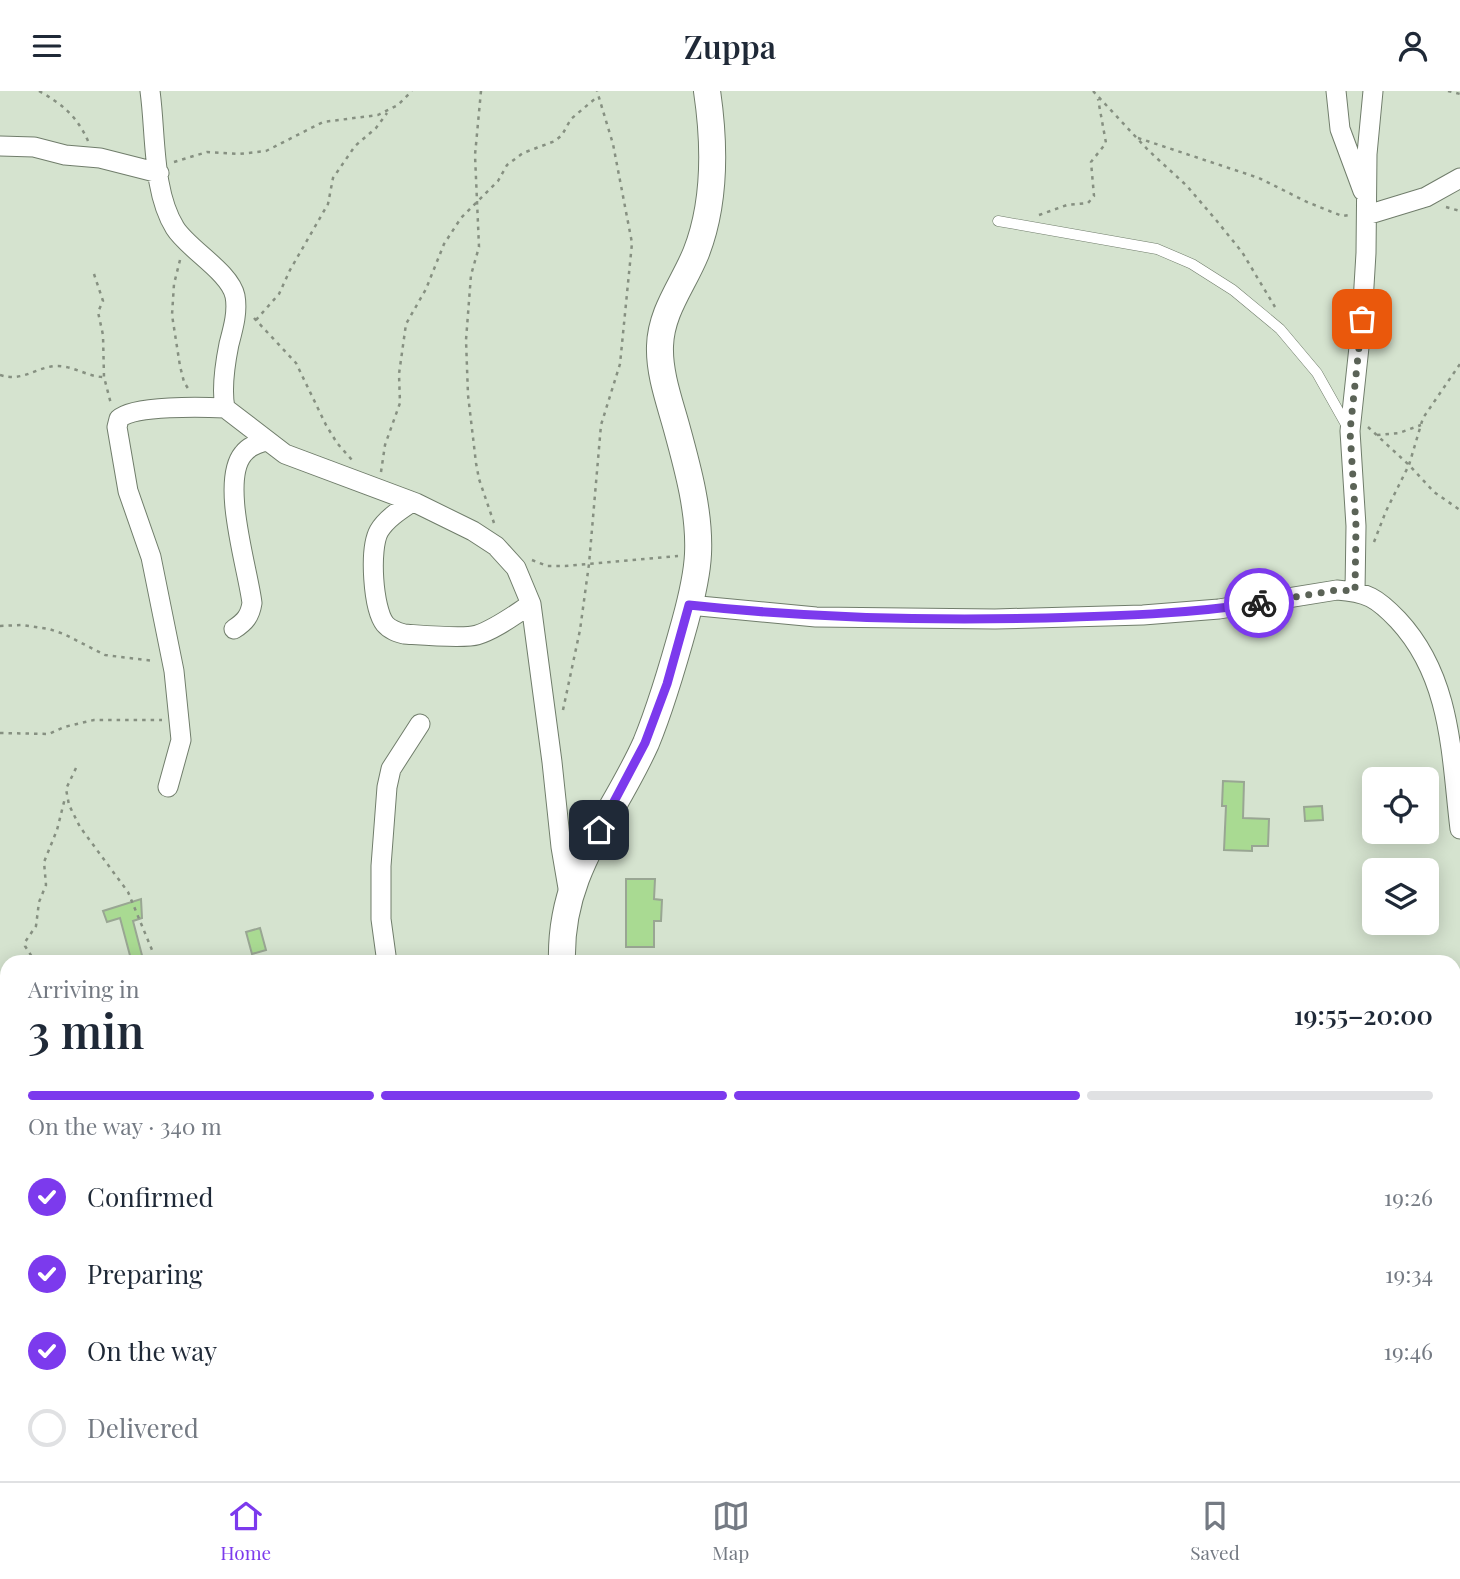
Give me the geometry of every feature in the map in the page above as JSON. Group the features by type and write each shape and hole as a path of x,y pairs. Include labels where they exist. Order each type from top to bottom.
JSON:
{"street":[{"path":"150,91 162,199 175,229 205,257 232,288 234,328 226,362 223,399 225,408"},
{"path":"562,955 564,919 569,895 581,864 645,743 667,684 689,605 698,552 694,505 663,378 659,349 662,325 695,254 709,202 712,157 707,91"},
{"path":"1336,91 1340,129 1367,209"},
{"path":"1355,591 1356,526 1352,422 1362,319 1367,153 1373,91"},
{"path":"0,146 34,147 65,155 100,158 158,170"},
{"path":"1367,209 1426,197 1460,178"},
{"path":"168,787 180,750 172,661 151,557 128,491 118,419 128,413 201,407 225,408 285,454 377,487 473,531 496,546 516,568 531,604 569,895"},
{"path":"234,629 250,614 251,603 235,520 236,470 243,453 253,445 266,442"},
{"path":"412,502 385,524 378,533 375,546 373,562 378,611 385,624 395,632 404,634 466,637 478,635 506,621 531,604"},
{"path":"689,605 816,617 995,619 1143,615 1219,609 1337,590 1355,591 1373,597 1406,630 1437,681 1454,733 1460,829"},
{"path":"386,955 381,919 381,866 387,787 391,769 421,723"}],"lane":[{"path":"998,221 1157,249 1192,264 1233,290 1280,329 1317,373 1352,422"}],"path":[{"path":"39,91 54,99 77,118 100,158"},
{"path":"255,320 279,294 328,204 331,185 338,170 355,146 412,91"},
{"path":"481,91 475,155 479,247 469,289 466,340 468,395 479,479 494,520 496,546"},
{"path":"564,709 580,630 589,564 601,425 620,365 632,243 613,144 597,91"},
{"path":"1093,91 1187,186 1242,253 1274,302 1280,329"},
{"path":"1448,91 1460,94"},
{"path":"377,487 385,445 400,403 400,374 406,324 426,289 436,258 461,218 498,181 514,158 555,141 571,120 598,96"},
{"path":"1017,223 1067,205 1088,204 1092,200 1095,191 1091,162 1107,143 1098,96"},
{"path":"158,170 185,157 208,152 256,153 290,141 323,122 358,119 389,111"},
{"path":"1137,138 1259,178 1339,215 1346,216 1367,209"},
{"path":"175,229 180,253 174,284 174,333 184,382 201,407"},
{"path":"94,274 103,301 98,312 103,335 104,377 118,423"},
{"path":"232,288 245,302 255,320 296,363 326,425 337,443 355,463"},
{"path":"1355,561 1373,546 1386,510 1409,465 1421,425 1430,406 1460,364"},
{"path":"0,375 16,378 52,366 61,366 95,377 104,377"},
{"path":"1352,422 1377,435 1434,492 1460,510"},
{"path":"1377,435 1399,433 1421,425"},
{"path":"531,560 547,566 589,564 698,552"},
{"path":"0,626 22,625 49,629 105,655 172,661"},
{"path":"0,733 49,734 64,727 94,720 179,720"},
{"path":"31,955 25,942 36,926 39,902 46,885 44,862 57,830 66,789 76,768"},
{"path":"66,795 79,827 128,892 152,950"}],"building":[{"path":"1223,781 1244,782 1243,818 1269,819 1268,846 1252,846 1252,851 1224,850 1226,806 1222,806"},
{"path":"1322,806 1323,820 1305,821 1304,807"},
{"path":"626,879 655,879 654,899 662,900 661,921 654,921 654,947 626,947"},
{"path":"141,899 142,918 133,921 142,955 130,955 120,918 107,922 103,911"},
{"path":"260,928 266,950 252,954 246,932"}],"way so far":[{"path":"1259,603 1337,590 1355,591 1356,526 1350,431 1362,319"}],"route":[{"path":"599,830 645,743 667,684 689,605 816,617 995,619 1143,615 1259,603"}]}
